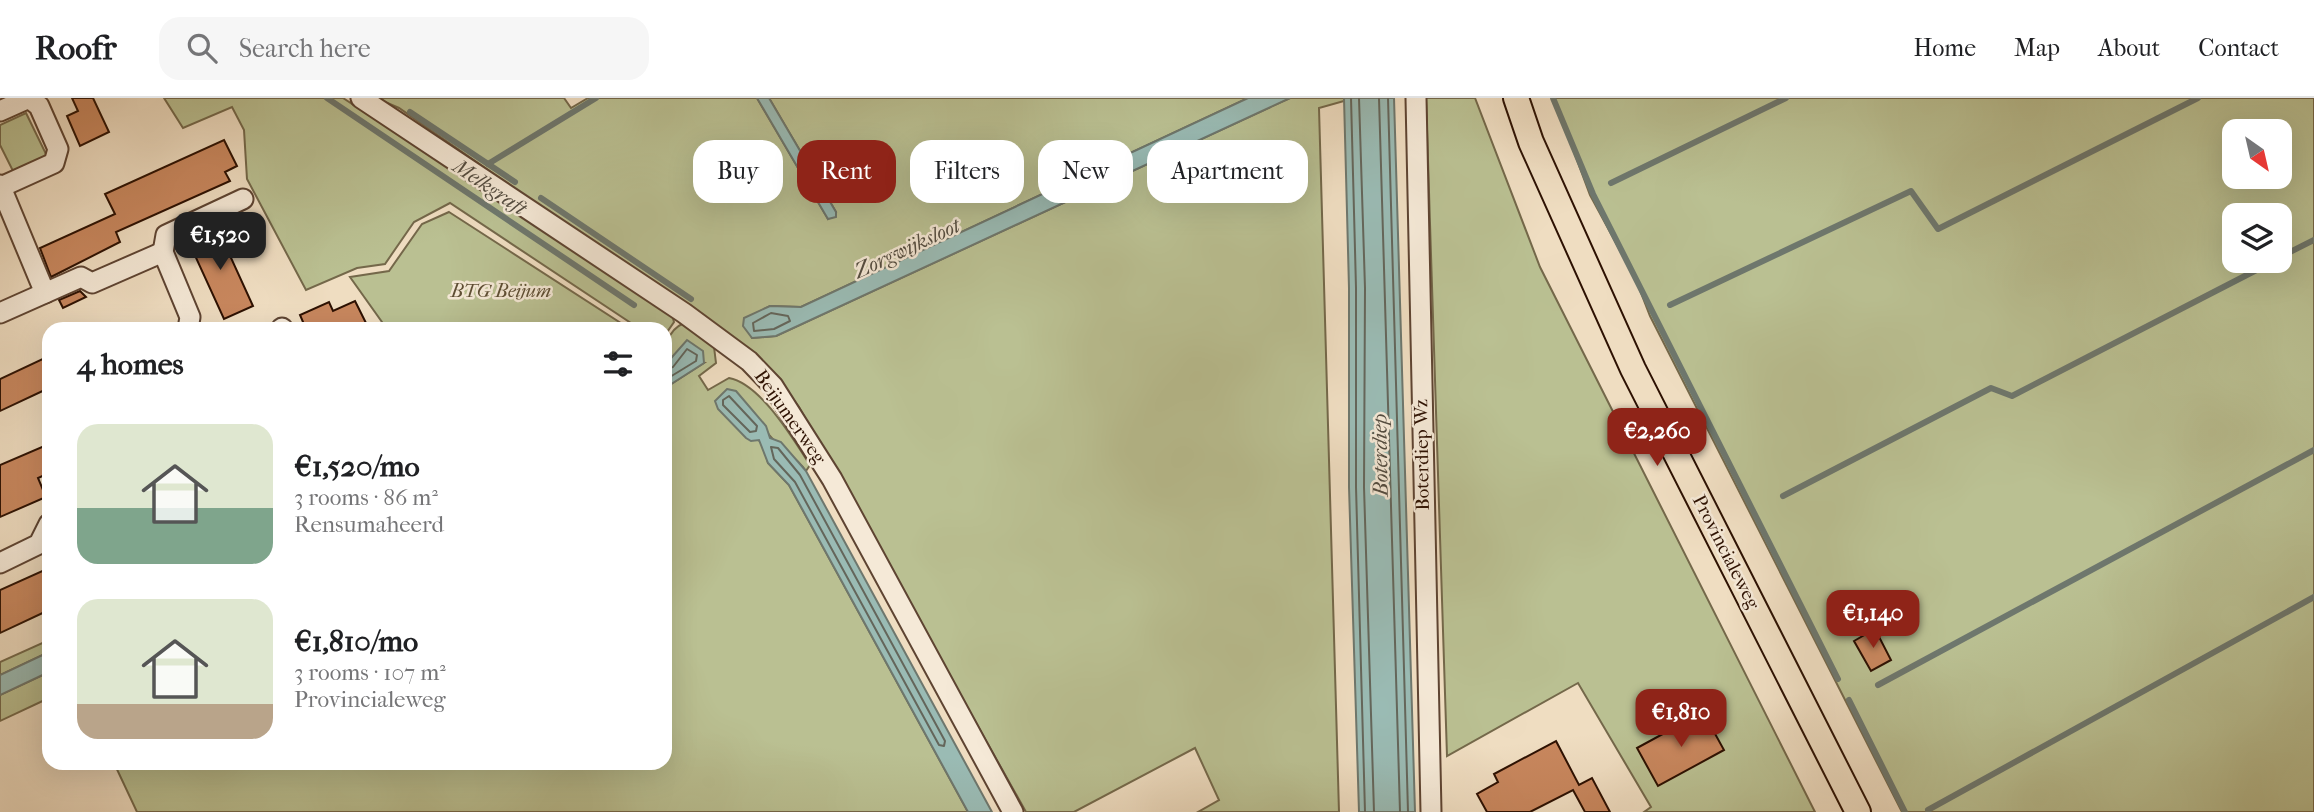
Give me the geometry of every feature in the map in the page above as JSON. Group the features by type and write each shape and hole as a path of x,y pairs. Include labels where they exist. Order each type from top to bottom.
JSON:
{"main road":[{"name":"Provincialeweg","path":"1516,98 1531,142 1633,369 1858,812"}],"street":[{"path":"0,111 29,98 39,106 58,149 54,163 0,186 45,293"},
{"name":"Beijumerweg","path":"361,98 684,313 750,361 772,386 832,479 1013,812"},
{"name":"Boterdiep Wz","path":"1416,98 1432,812"},
{"path":"189,322 190,317 163,252 166,235 243,199"},
{"path":"0,313 81,277 92,283 163,252"},
{"path":"0,563 39,544 42,538"}],"green space":[{"path":"164,98 343,98 672,315 674,322 672,325 672,322 629,322 450,203 414,222 385,264 357,268 306,290 247,179 244,130 232,107 183,128"},
{"path":"376,98 564,98 571,108 588,98 757,98 782,140 693,140 693,203 783,203 783,142 797,166 797,203 819,203 828,219 836,212 831,203 896,203 896,140 797,140 797,146 769,98 1248,98 1158,140 1147,140 1147,145 1133,152 1133,140 1038,140 1038,196 1024,203 1024,140 910,140 910,203 1023,203 801,307 770,306 745,319 752,338 776,336 1063,203 1133,203 1133,171 1147,164 1147,203 1308,203 1308,140 1199,140 1290,98 1344,98 1344,101 1319,108 1339,812 1198,812 1219,800 1195,748 1074,812 1026,812 799,407 766,364 399,108"},
{"path":"1426,98 1475,98 1540,267 1815,812 1644,812 1651,807 1578,683 1447,756"},
{"path":"1554,98 2314,98 2314,812 1902,812 1650,316 1636,280 1590,195"},
{"path":"26,113 47,156 14,173 0,145 0,125"},
{"name":"BTG Beijum","path":"449,212 619,322 382,322 350,277 389,271 422,224"},
{"path":"684,323 714,347 716,363 699,376 708,390 729,378 753,390 775,414 810,465 806,471 766,430 757,438 763,445 768,463 789,485 968,812 137,812 117,770 672,770 672,384 704,363 672,362 672,332"},
{"path":"42,643 42,655 0,675 0,662"},
{"path":"42,675 42,701 0,721 0,695"}],"water":[{"path":"757,98 769,98 797,146 797,166"},
{"path":"1248,98 1290,98 1199,140 1158,140"},
{"name":"Boterdiep","path":"1344,98 1394,98 1415,812 1359,812 1349,487 1349,288"},
{"path":"1147,145 1147,164 1133,171 1133,152"},
{"path":"1038,196 1038,203 1063,203 776,336 752,338 743,326 744,318 770,306 801,307"},
{"path":"819,203 831,203 836,212 836,217 828,219"},
{"path":"687,340 703,351 704,363 672,384 672,357"},
{"path":"727,389 736,391 766,426 770,438 781,442 806,471 992,812 968,812 789,485 768,463 759,440 751,441 746,438 718,409 715,401"},
{"path":"42,655 42,675 0,695 0,675"}],"building":[{"path":"72,98 93,98 109,132 80,146 67,116 78,111"},
{"path":"224,140 237,166 225,172 230,181 116,232 120,242 51,277 40,248 115,214 105,194"},
{"path":"216,225 253,306 224,319 187,238"},
{"path":"80,291 86,297 63,308 59,300"},
{"path":"355,301 366,322 303,322 300,315 329,302 333,311"},
{"path":"42,359 42,391 0,411 0,379"},
{"path":"42,447 42,476 38,478 42,488 42,499 0,517 0,465"},
{"path":"42,571 42,613 0,633 0,590"},
{"path":"1875,629 1891,660 1871,671 1854,641"},
{"path":"1703,712 1724,750 1658,786 1637,748"},
{"path":"1556,741 1579,785 1592,778 1610,812 1585,812 1573,790 1530,812 1487,812 1477,794 1498,782 1494,774"}],"waterway":[{"name":"Melkgraft","path":"327,98 634,305"},
{"path":"488,164 596,98"},
{"path":"1553,98 1593,194 1838,679"},
{"path":"1611,183 1786,98"},
{"path":"1670,305 1911,191 1938,229 2198,98"},
{"path":"410,112 515,182"},
{"path":"541,198 691,299"},
{"path":"2292,251 2314,240"},
{"path":"1783,496 1991,388 2012,396 2251,273"},
{"path":"1878,685 2314,450"},
{"path":"1928,810 2314,597"},
{"path":"1849,700 1905,812"}],"water label":[{"name":"Zorgwijksloot","path":"907,248"}]}
